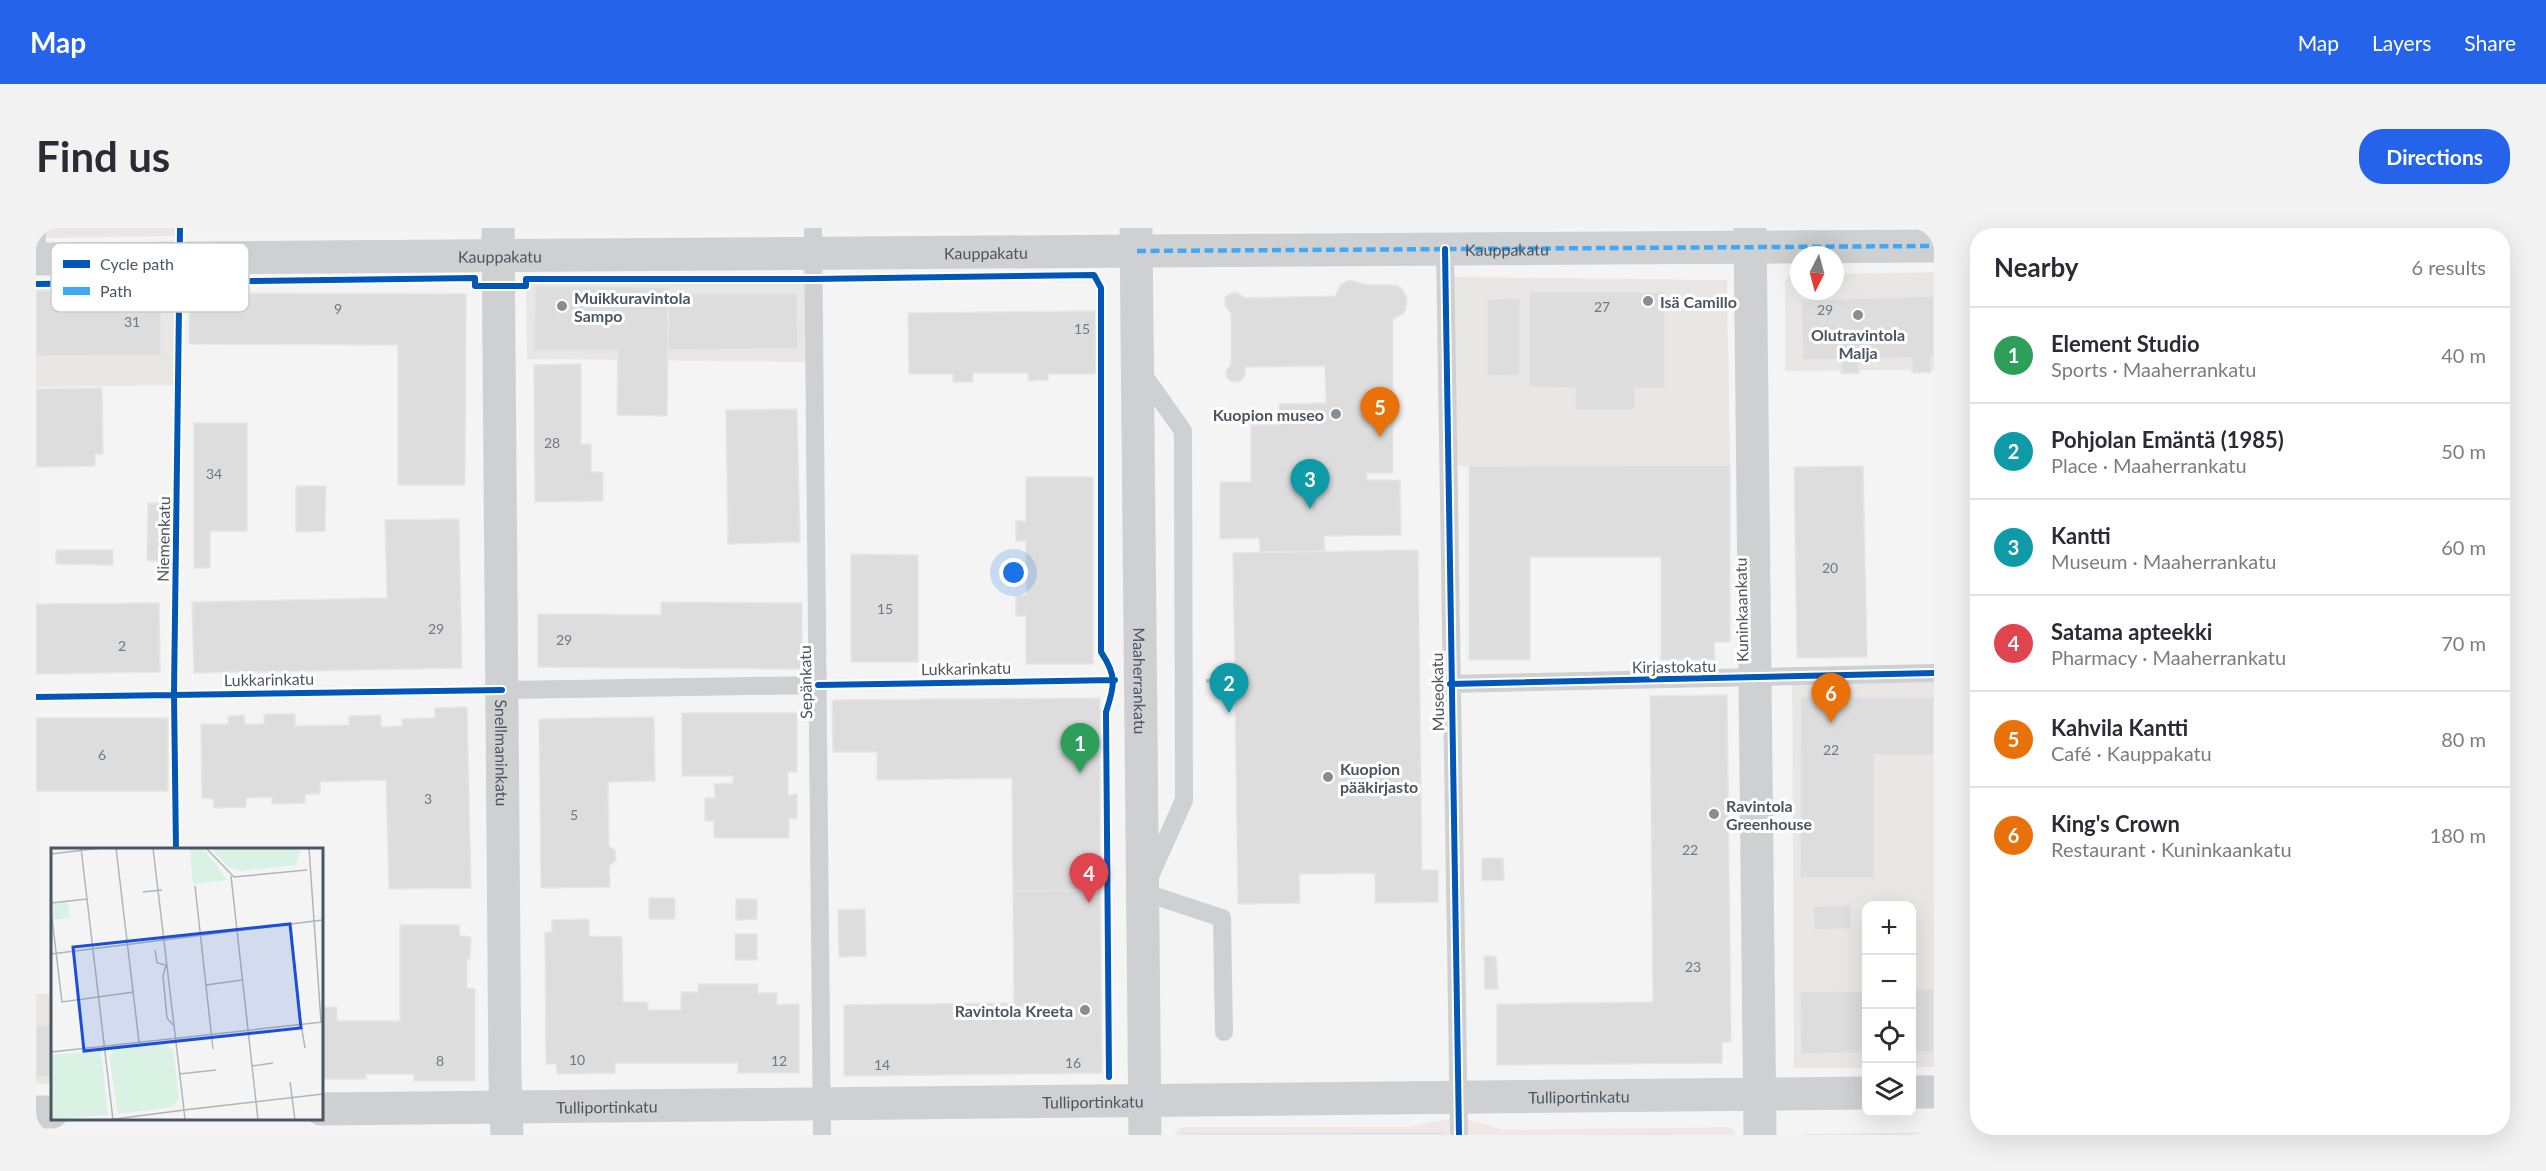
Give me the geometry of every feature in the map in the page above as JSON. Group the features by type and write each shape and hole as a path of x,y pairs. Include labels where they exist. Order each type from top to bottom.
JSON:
{"main road":[{"name":"Maaherrankatu","path":"1136,240 1145,1135"}],"street":[{"name":"Kauppakatu","path":"249,245 1136,240 1445,249 1750,237 1934,246"},
{"name":"Kuninkaankatu","path":"1750,237 1760,1135"},
{"name":"Snellmaninkatu","path":"499,242 506,1121"},
{"path":"1916,1092 1934,1092"},
{"name":"Tulliportinkatu","path":"322,1109 506,1121 822,1119 1145,1100 1862,1093"}],"lane":[{"name":"Sepänkatu","path":"814,241 822,1119"},
{"name":"Museokatu","path":"1445,249 1450,684 1459,1135"},
{"path":"1138,366 1183,431 1184,800 1143,892 1222,918 1224,1032"},
{"name":"Kirjastokatu","path":"1450,684 1934,673"},
{"path":"502,690 818,685"}],"path":[{"path":"1206,681 1234,681"}],"shaded area":[{"path":"36,228 180,228 180,236 36,238"},
{"path":"1934,272 1934,370 1785,371 1785,282 1790,275 1790,300 1844,300 1844,274"},
{"path":"1454,277 1727,280 1730,465 1455,466"},
{"path":"526,279 814,279 815,362 527,359"},
{"path":"36,284 51,284 51,312 180,312 179,385 36,387"},
{"path":"1934,673 1934,1067 1916,1067 1916,901 1862,901 1862,1068 1794,1068 1792,676"},
{"path":"36,994 51,994 51,1084 36,1084"},
{"path":"1458,1117 1504,1130 1729,1127 1735,1135 1174,1135 1181,1127 1408,1127"}],"building":[{"name":"Kuopion museo","path":"1350,280 1368,285 1396,285 1403,290 1407,299 1403,314 1393,319 1393,473 1367,473 1367,480 1400,480 1401,535 1324,536 1325,551 1260,552 1259,538 1220,539 1220,482 1251,482 1251,425 1280,425 1279,404 1326,403 1325,366 1245,367 1245,375 1241,381 1233,382 1227,378 1226,371 1231,365 1231,313 1225,306 1225,298 1236,292 1245,298 1335,296 1341,284"},
{"path":"535,286 669,287 667,416 617,415 618,351 534,351"},
{"path":"36,291 51,291 51,312 161,312 161,355 36,356"},
{"path":"1529,292 1665,292 1665,388 1635,388 1635,410 1575,410 1575,388 1529,387"},
{"path":"249,293 466,294 465,485 398,485 398,345 189,344 189,312 249,312"},
{"path":"797,293 798,349 668,350 668,294"},
{"path":"1934,296 1934,357 1930,357 1931,372 1912,373 1912,358 1858,359 1859,373 1841,374 1841,359 1803,360 1801,300"},
{"path":"1520,298 1520,375 1487,376 1487,299"},
{"path":"1095,311 1096,374 1048,374 1048,380 1028,381 1028,373 973,373 973,382 953,382 953,374 909,374 908,313"},
{"path":"581,364 581,444 591,444 591,472 603,472 603,501 535,502 534,365"},
{"path":"102,388 103,454 95,454 95,466 36,467 36,389"},
{"path":"797,409 800,542 728,544 726,410"},
{"path":"194,423 247,423 247,531 210,531 210,568 194,568"},
{"path":"1730,465 1730,642 1714,642 1715,660 1661,660 1661,557 1530,557 1530,660 1469,660 1469,466"},
{"path":"1863,466 1867,657 1797,658 1794,467"},
{"path":"1026,477 1093,477 1093,664 1026,664 1026,616 1016,616 1016,595 1026,595 1026,541 1016,541 1016,521 1026,521"},
{"path":"296,486 326,486 325,531 296,532"},
{"path":"148,503 167,503 167,561 147,561"},
{"path":"459,519 462,668 194,673 192,602 387,598 385,520"},
{"path":"56,550 113,550 113,565 56,564"},
{"name":"Kuopion pääkirjasto","path":"1418,550 1422,870 1438,870 1438,902 1375,903 1375,873 1299,874 1300,903 1238,904 1233,553"},
{"path":"851,554 918,555 918,662 851,662"},
{"path":"661,602 802,603 802,669 538,667 538,614 661,615"},
{"path":"159,603 160,672 36,674 36,604"},
{"path":"1727,695 1731,1042 1722,1042 1722,1063 1497,1065 1497,1004 1653,1002 1650,696"},
{"path":"1801,697 1934,697 1934,755 1874,755 1874,878 1800,878"},
{"path":"1100,698 1100,890 1013,891 1012,778 877,780 877,752 833,752 832,700"},
{"path":"467,707 471,888 389,889 386,780 320,782 320,794 305,794 305,803 272,804 272,797 246,798 246,807 214,808 213,799 202,798 201,724 228,724 228,716 244,715 245,724 264,724 264,714 295,714 295,726 349,725 349,716 381,715 381,727 402,726 402,719 435,718 435,708"},
{"path":"682,713 797,713 797,772 788,772 788,795 797,794 797,819 789,818 789,838 714,838 714,821 705,821 705,798 715,798 714,784 733,783 733,776 682,776"},
{"path":"654,717 655,781 608,782 609,846 615,850 616,860 609,866 610,887 541,888 539,719"},
{"path":"36,718 168,718 168,791 36,791"},
{"path":"1482,858 1503,858 1504,880 1482,881"},
{"path":"1100,890 1102,1073 844,1076 844,1005 1014,1003 1013,891"},
{"path":"649,898 675,898 675,919 649,919"},
{"path":"736,899 757,899 757,919 736,920"},
{"path":"1851,905 1851,929 1814,930 1813,906"},
{"path":"865,909 866,956 839,957 838,910"},
{"path":"589,919 589,936 622,937 623,1002 648,1002 648,1010 681,1010 681,992 698,992 698,984 758,984 758,993 777,993 777,1005 799,1004 799,1073 738,1073 738,1063 615,1063 615,1073 557,1074 556,1064 546,1064 545,933 552,932 552,920"},
{"path":"400,925 459,925 460,936 471,937 470,959 467,959 467,988 475,989 475,1081 414,1081 414,1074 366,1074 366,1079 322,1079 322,1007 337,1007 337,1021 400,1021"},
{"path":"735,934 757,934 757,960 735,960"},
{"path":"1484,956 1496,956 1498,989 1485,989"},
{"path":"1934,989 1934,1052 1916,1052 1916,990"},
{"path":"1862,991 1862,1053 1801,1054 1800,992"},
{"path":"36,1025 51,1025 51,1077 36,1077"},
{"path":"1442,1132 1442,1135 1181,1135 1181,1133"},
{"path":"1930,1133 1930,1135 1801,1135"},
{"path":"1671,1134 1671,1135 1586,1135"}],"marked path":[{"path":"1137,251 1934,246"}],"cycle path":[{"name":"Niemenkatu","path":"180,228 180,243"},
{"path":"1445,249 1459,1135"},
{"path":"249,281 475,278 475,286 526,286 526,279 814,279 1094,275 1101,288 1101,652 1110,668 1113,681 1106,712 1109,1077"},
{"path":"36,284 51,284"},
{"name":"Niemenkatu","path":"176,848 174,694 179,312"},
{"path":"1450,684 1934,673"},
{"name":"Lukkarinkatu","path":"818,685 1115,680"},
{"name":"Lukkarinkatu","path":"36,697 502,690"}],"place":[{"name":"Isä Camillo","path":"1648,301"},
{"name":"Muikkuravintola Sampo","path":"562,306"},
{"name":"Olutravintola Malja","path":"1858,315"},
{"name":"Kuopion museo","path":"1336,414"},
{"name":"Kahvila Kantti","path":"1380,437"},
{"name":"Kantti","path":"1310,509"},
{"name":"Pohjolan Emäntä (1985)","path":"1229,713"},
{"name":"King's Crown","path":"1831,723"},
{"name":"Element Studio","path":"1080,773"},
{"name":"Kuopion pääkirjasto","path":"1328,777"},
{"name":"Ravintola Greenhouse","path":"1714,814"},
{"name":"Satama apteekki","path":"1089,903"},
{"name":"Ravintola Kreeta","path":"1085,1010"}]}
